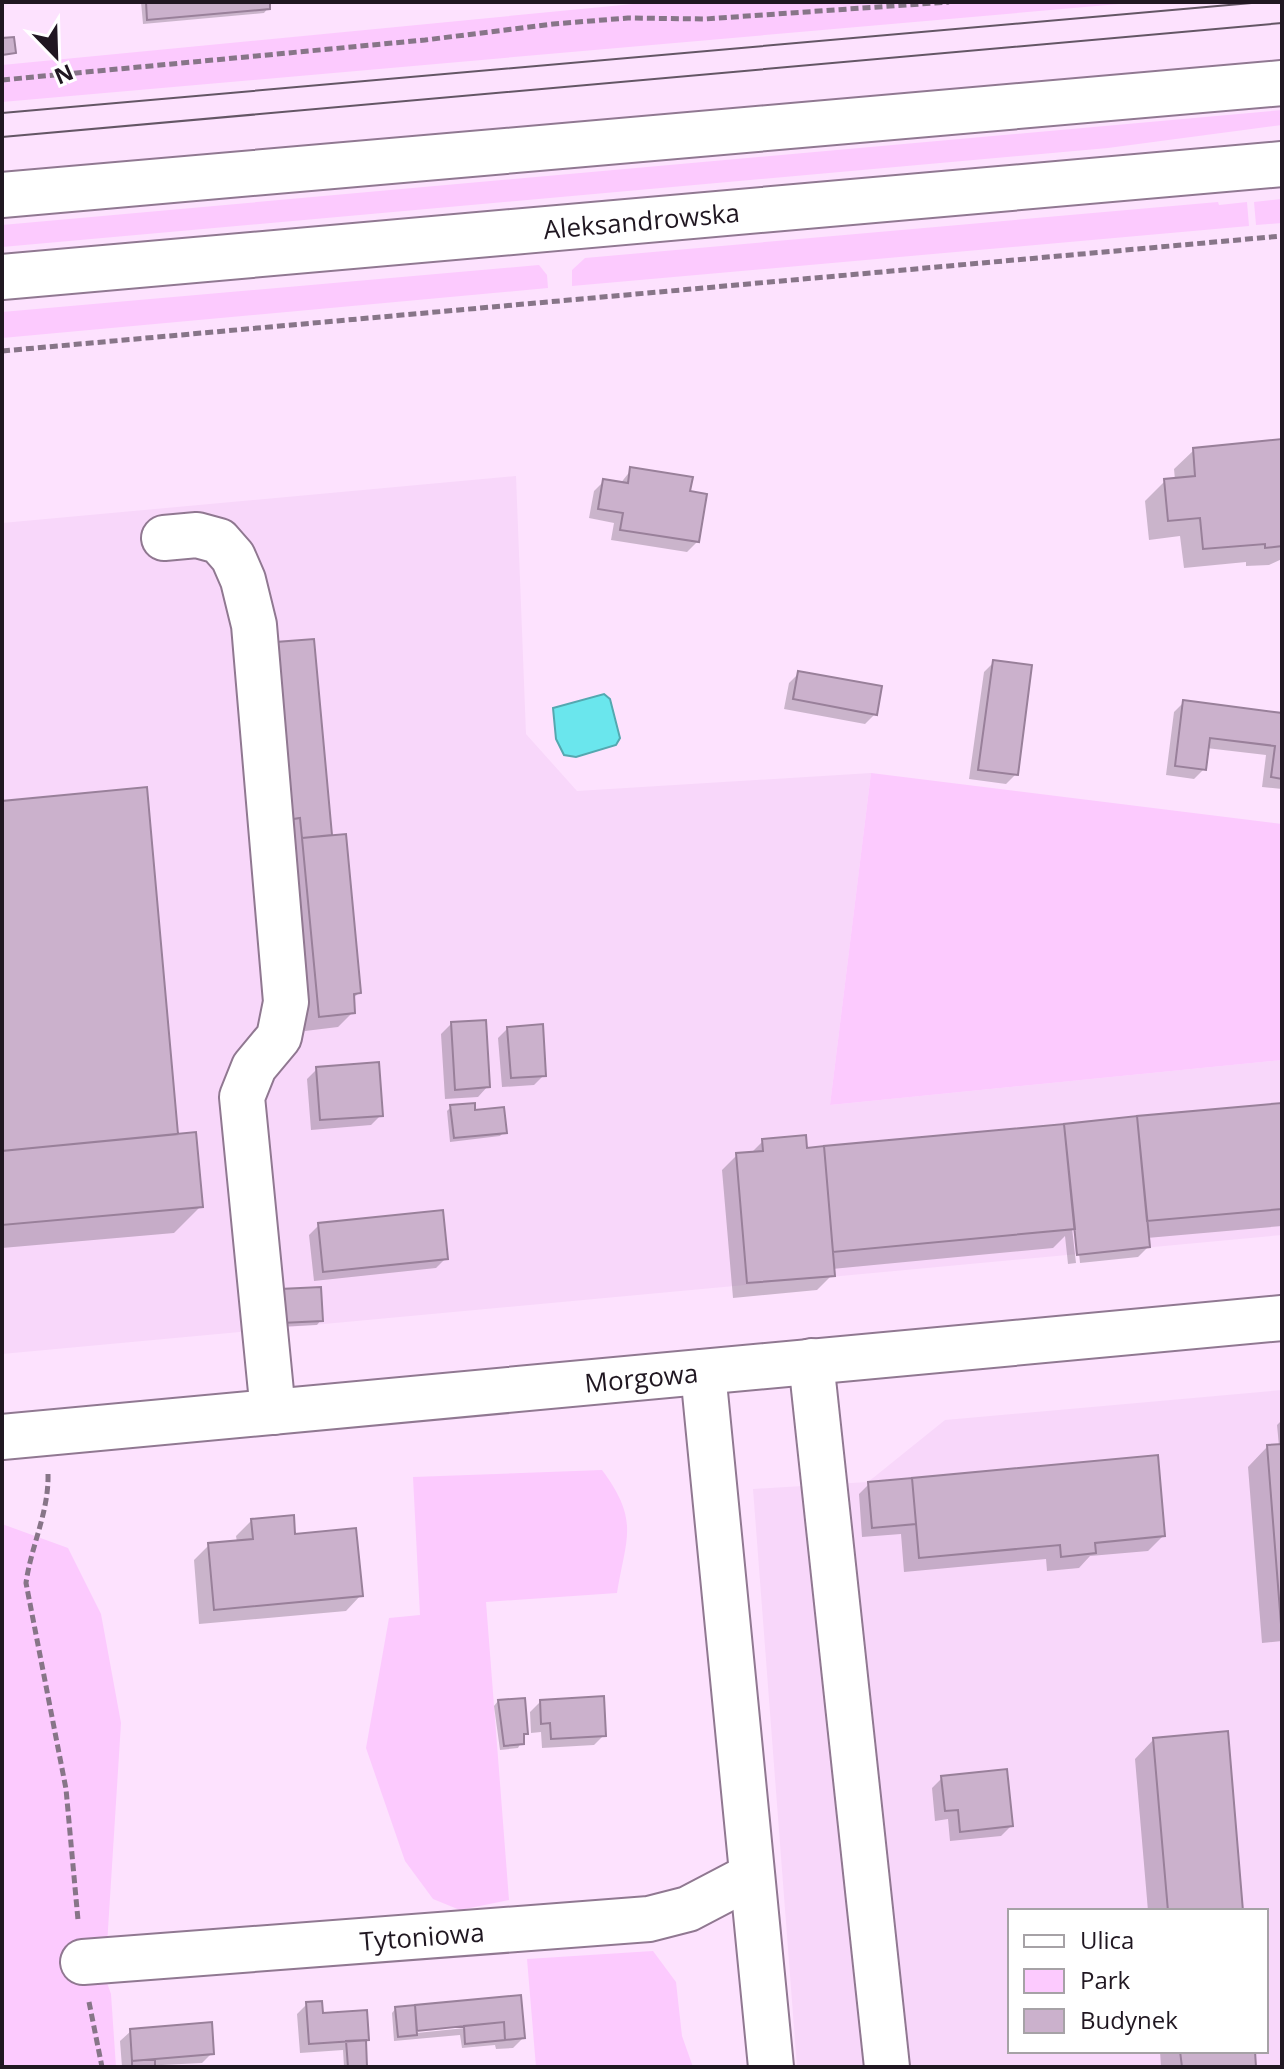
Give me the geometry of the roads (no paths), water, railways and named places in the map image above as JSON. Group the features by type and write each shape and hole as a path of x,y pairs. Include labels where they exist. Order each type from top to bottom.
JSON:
{"street":[{"path":"2,195 1282,83"},
{"name":"Aleksandrowska","path":"2,277 1282,164"},
{"path":"164,538 197,535 219,541 238,569 254,625 286,1002 279,1037 254,1067 242,1097 273,1412"},
{"name":"Morgowa","path":"2,1437 1282,1318"},
{"path":"811,1361 887,2067"},
{"path":"703,1372 771,2067"},
{"name":"Tytoniowa","path":"83,1962 649,1919 688,1909 751,1876"}],"tram line":[{"path":"2,113 1263,2"},
{"path":"2,137 1282,23"}]}
